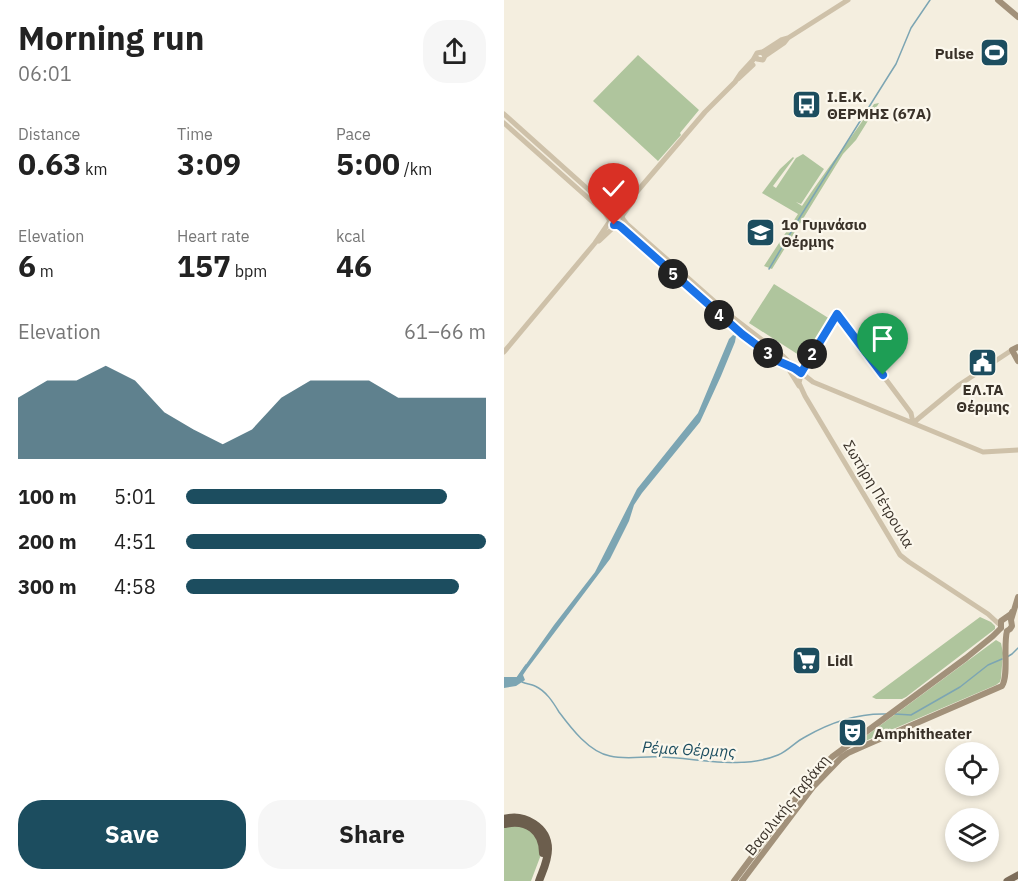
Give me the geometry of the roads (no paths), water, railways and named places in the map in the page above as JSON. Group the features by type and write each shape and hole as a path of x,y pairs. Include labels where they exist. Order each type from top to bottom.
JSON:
{"highway":[{"path":"504,819 524,818 534,823 545,835 548,845 547,862 538,880"},
{"path":"504,824 514,822 524,824 540,837 543,853 538,880"}],"main road":[{"path":"998,0 1018,17"},
{"path":"1015,349 1018,361"},
{"name":"Βασιλικής Ταβάκη","path":"742,881 842,749 987,641 1014,609 1018,597"},
{"name":"Βασιλικής Ταβάκη","path":"734,881 808,782 833,761 999,688 1004,683 1005,672 1004,623"},
{"path":"1007,881 1018,875"}],"street":[{"path":"504,352 596,243 610,220 611,214 634,195 705,112 760,56 784,43 788,38 848,0"},
{"path":"504,114 731,316 783,356 794,368"},
{"path":"504,123 605,213 612,224 617,225 742,334 813,382 983,452 1018,450"},
{"path":"596,243 621,223 634,195"},
{"path":"800,387 801,373 837,314 911,413 913,423"},
{"path":"913,423 959,385 1015,349"},
{"name":"Σωτήρη Πέτρουλα","path":"785,364 900,555 1004,623"}],"water":[{"path":"733,335 736,336 735,342 700,422 642,493 634,505 629,521 610,559 527,669 523,675 525,680 516,686 504,688 504,677 517,677 595,572 637,489 698,413 729,339"}],"waterway":[{"path":"769,269 896,64 911,28 930,0"},
{"name":"Ρέμα Θέρμης","path":"1007,657 1018,648"},
{"name":"Ρέμα Θέρμης","path":"895,714 911,715 960,687 988,665 1002,659"},
{"path":"517,678 526,665"},
{"name":"Ρέμα Θέρμης","path":"522,682 535,686 546,694 569,725 588,745 602,754 622,758 660,757 750,762 782,753 801,739 834,723 865,715 887,714"}],"place":[{"name":"Pulse","path":"995,53"},
{"name":"Ι.Ε.Κ. ΘΕΡΜΗΣ (67Α)","path":"806,105"},
{"name":"1ο Γυμνάσιο Θέρμης","path":"760,233"},
{"name":"ΕΛ.ΤΑ Θέρμης","path":"983,362"},
{"name":"Lidl","path":"806,660"},
{"name":"Amphitheater","path":"853,733"}]}
